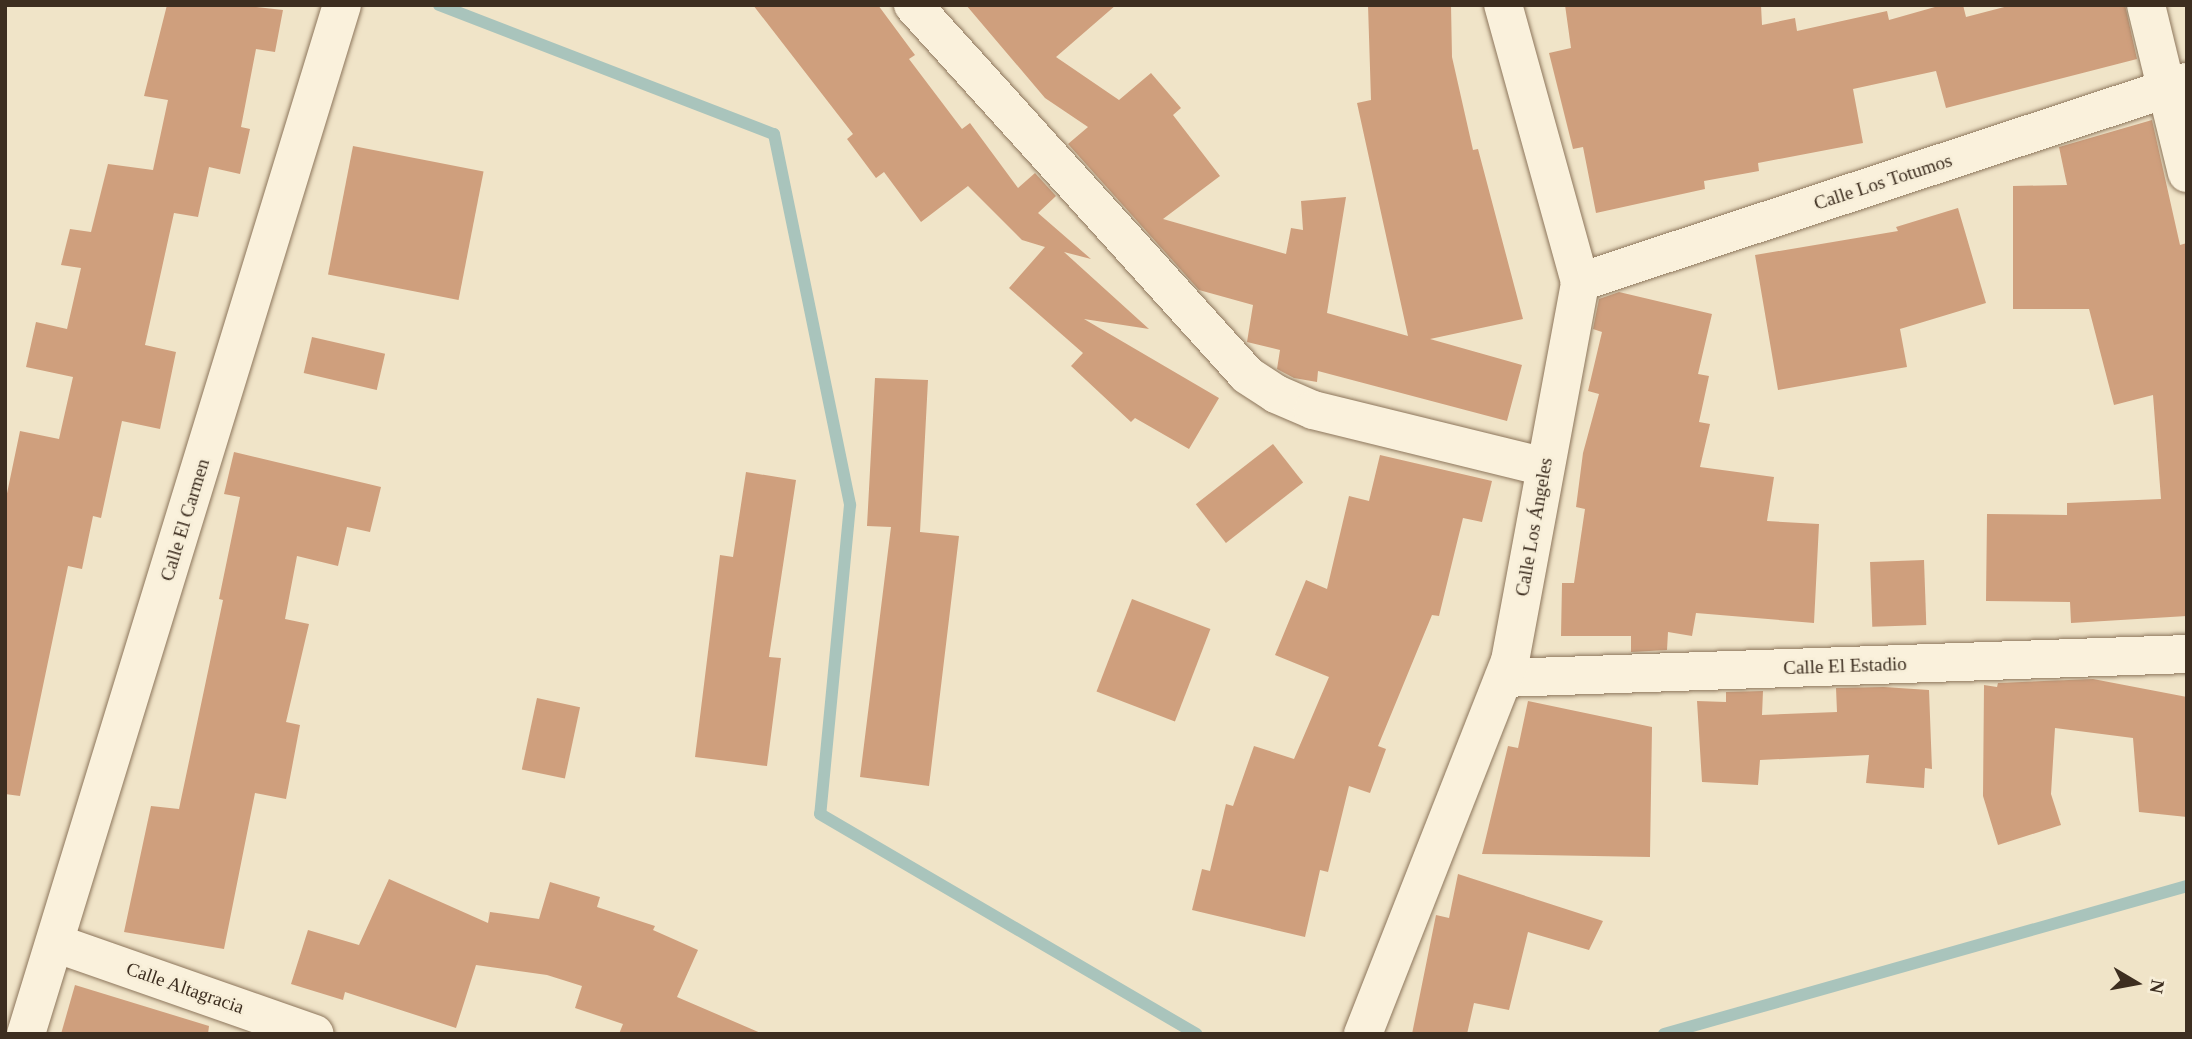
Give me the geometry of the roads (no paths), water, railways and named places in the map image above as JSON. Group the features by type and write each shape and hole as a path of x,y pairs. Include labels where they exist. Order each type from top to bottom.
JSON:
{"street":[{"name":"Calle El Carmen","path":"22,1012 55,943 342,5"},
{"path":"914,5 1247,375 1276,394 1313,410 1545,467"},
{"name":"Calle Los Ángeles","path":"1363,1034 1510,661 1580,282 1503,5"},
{"path":"2146,5 2177,86 2187,173"},
{"name":"Calle Los Totumos","path":"1580,282 2177,86"},
{"name":"Calle El Estadio","path":"1504,678 2187,654"},
{"name":"Calle Altagracia","path":"55,943 315,1034"}],"waterway":[{"path":"439,5 774,134 850,505 820,814 1196,1034"},
{"path":"1664,1034 2187,886"}]}
